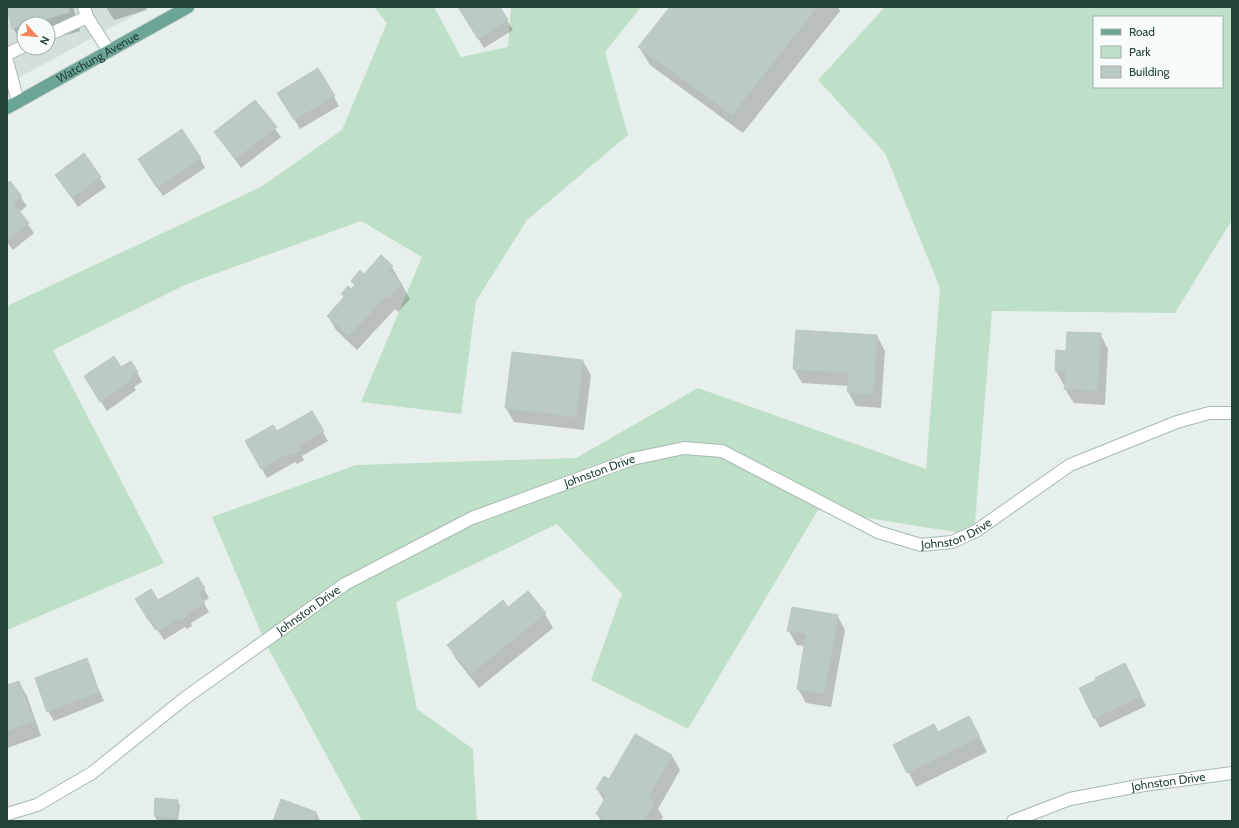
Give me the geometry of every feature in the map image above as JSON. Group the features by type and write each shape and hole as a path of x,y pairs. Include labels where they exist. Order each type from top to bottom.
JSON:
{"main road":[{"name":"Watchung Avenue","path":"7,108 108,51 174,11 188,7"}],"street":[{"path":"56,30 85,12 108,51"},
{"path":"7,61 18,102"},
{"name":"Johnston Drive","path":"7,814 37,805 92,773 185,698 345,584 472,518 632,459 684,448 722,451 878,532 921,545 952,542 976,530 1070,465 1176,422 1209,414 1232,413"},
{"name":"Johnston Drive","path":"1013,821 1070,799 1144,784 1232,773"}],"shaded area":[{"path":"7,7 149,7 7,84"}],"green space":[{"path":"374,7 434,7 461,57 508,47 511,7 641,7 605,52 628,135 527,220 476,301 461,414 361,402 422,257 361,221 187,284 53,350 164,563 7,630 7,306 261,187 342,130 387,23"},
{"path":"885,7 1232,7 1232,220 1175,313 992,311 974,535 818,510 688,729 591,680 622,594 557,524 396,602 417,709 473,749 477,821 362,821 265,642 212,517 356,465 576,458 698,388 926,469 940,288 885,153 818,80"}],"building":[{"path":"7,7 68,7 70,12 56,16 16,16 16,28 12,29"},
{"path":"458,7 500,7 508,20 478,39"},
{"path":"670,7 817,7 732,115 638,47"},
{"path":"318,68 335,96 294,120 277,93"},
{"path":"255,100 277,127 235,159 214,132"},
{"path":"182,129 201,158 157,188 138,159"},
{"path":"84,153 101,177 72,198 55,175"},
{"path":"10,181 22,196 13,203 29,223 7,241 7,183"},
{"path":"381,255 393,266 388,271 402,284 389,298 386,296 349,336 327,316 344,297 341,294 348,286 351,289 355,285 351,281 360,270 364,274"},
{"path":"796,330 877,335 873,394 847,392 849,373 793,369"},
{"path":"1067,332 1101,333 1097,391 1064,389 1066,371 1055,371 1056,350 1066,351"},
{"path":"512,352 583,360 576,417 505,408"},
{"path":"114,356 121,367 131,361 138,372 130,377 132,380 100,402 84,376"},
{"path":"312,411 324,431 298,446 300,450 290,455 289,453 261,469 245,441 273,425 277,431"},
{"path":"198,577 205,588 198,592 205,603 186,614 187,616 181,620 179,618 158,631 151,620 149,621 135,599 151,589 158,600"},
{"path":"528,591 546,613 471,674 447,645 503,600 508,607"},
{"path":"792,607 838,615 824,694 797,689 806,634 787,631"},
{"path":"87,658 99,692 47,712 35,678"},
{"path":"1125,663 1141,696 1094,719 1079,688"},
{"path":"19,681 34,721 7,731 7,685"},
{"path":"969,716 980,737 907,773 893,745 934,724 938,732"},
{"path":"635,734 672,755 648,798 655,802 644,821 608,821 596,814 607,795 596,789 604,776 609,779"},
{"path":"155,798 178,800 176,818 154,816"},
{"path":"281,799 316,812 313,821 273,821"}]}
